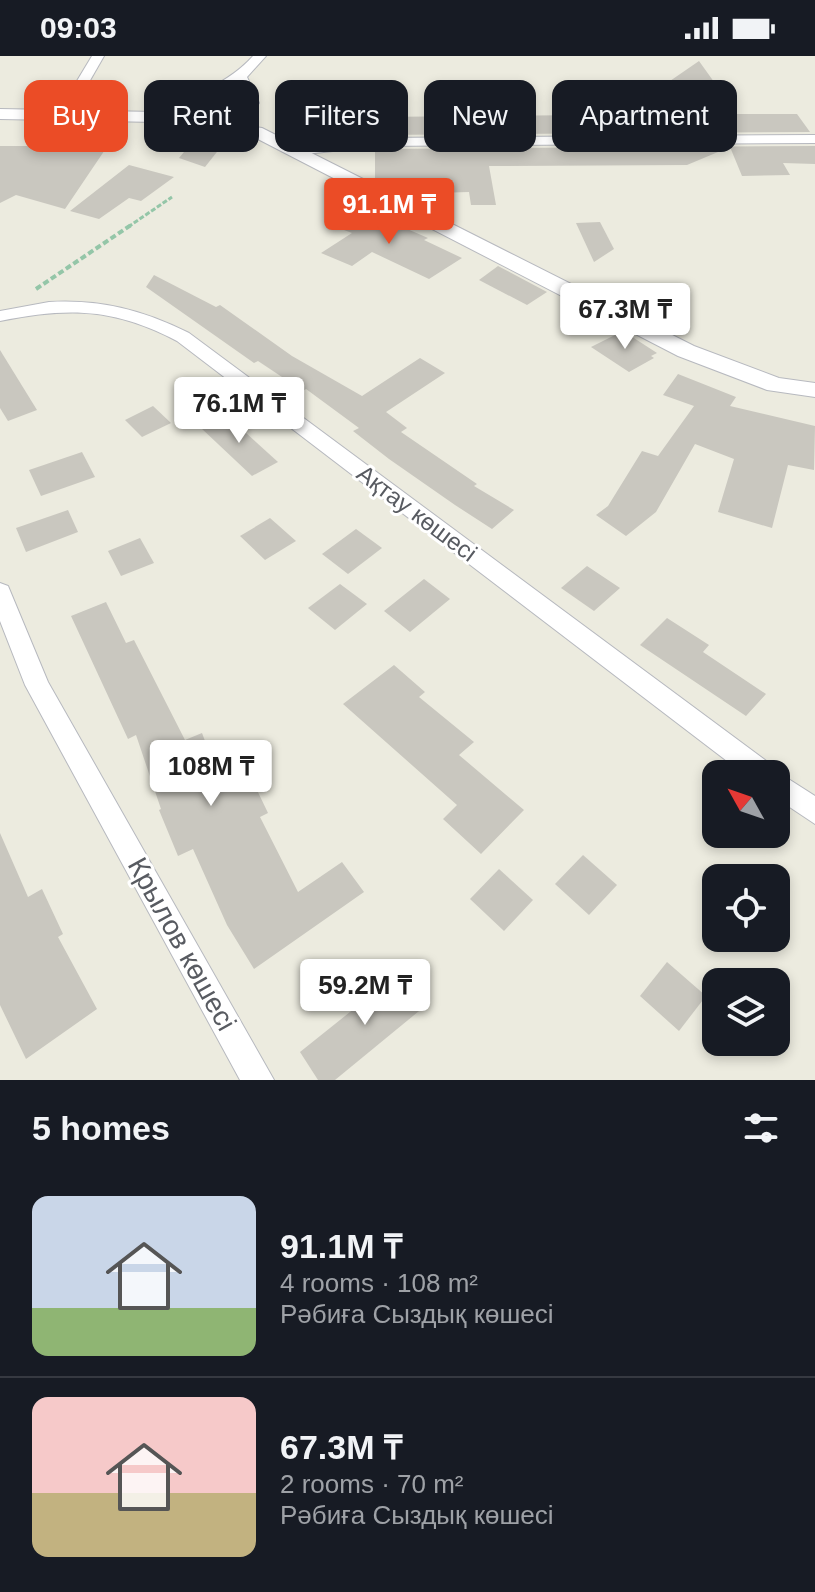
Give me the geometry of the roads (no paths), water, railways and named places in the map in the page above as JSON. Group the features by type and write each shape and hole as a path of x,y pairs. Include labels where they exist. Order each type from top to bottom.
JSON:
{"street":[{"path":"84,80 98,56"},
{"path":"235,80 260,56"},
{"path":"0,114 24,114"},
{"path":"408,142 815,139"},
{"path":"298,152 686,351 775,385 815,390"},
{"name":"Ақтау көшесі","path":"4,315 73,305 104,307 143,317 183,337 745,760"},
{"name":"Крылов көшесі","path":"0,592 37,685 258,1080"},
{"path":"790,793 815,812"}]}
